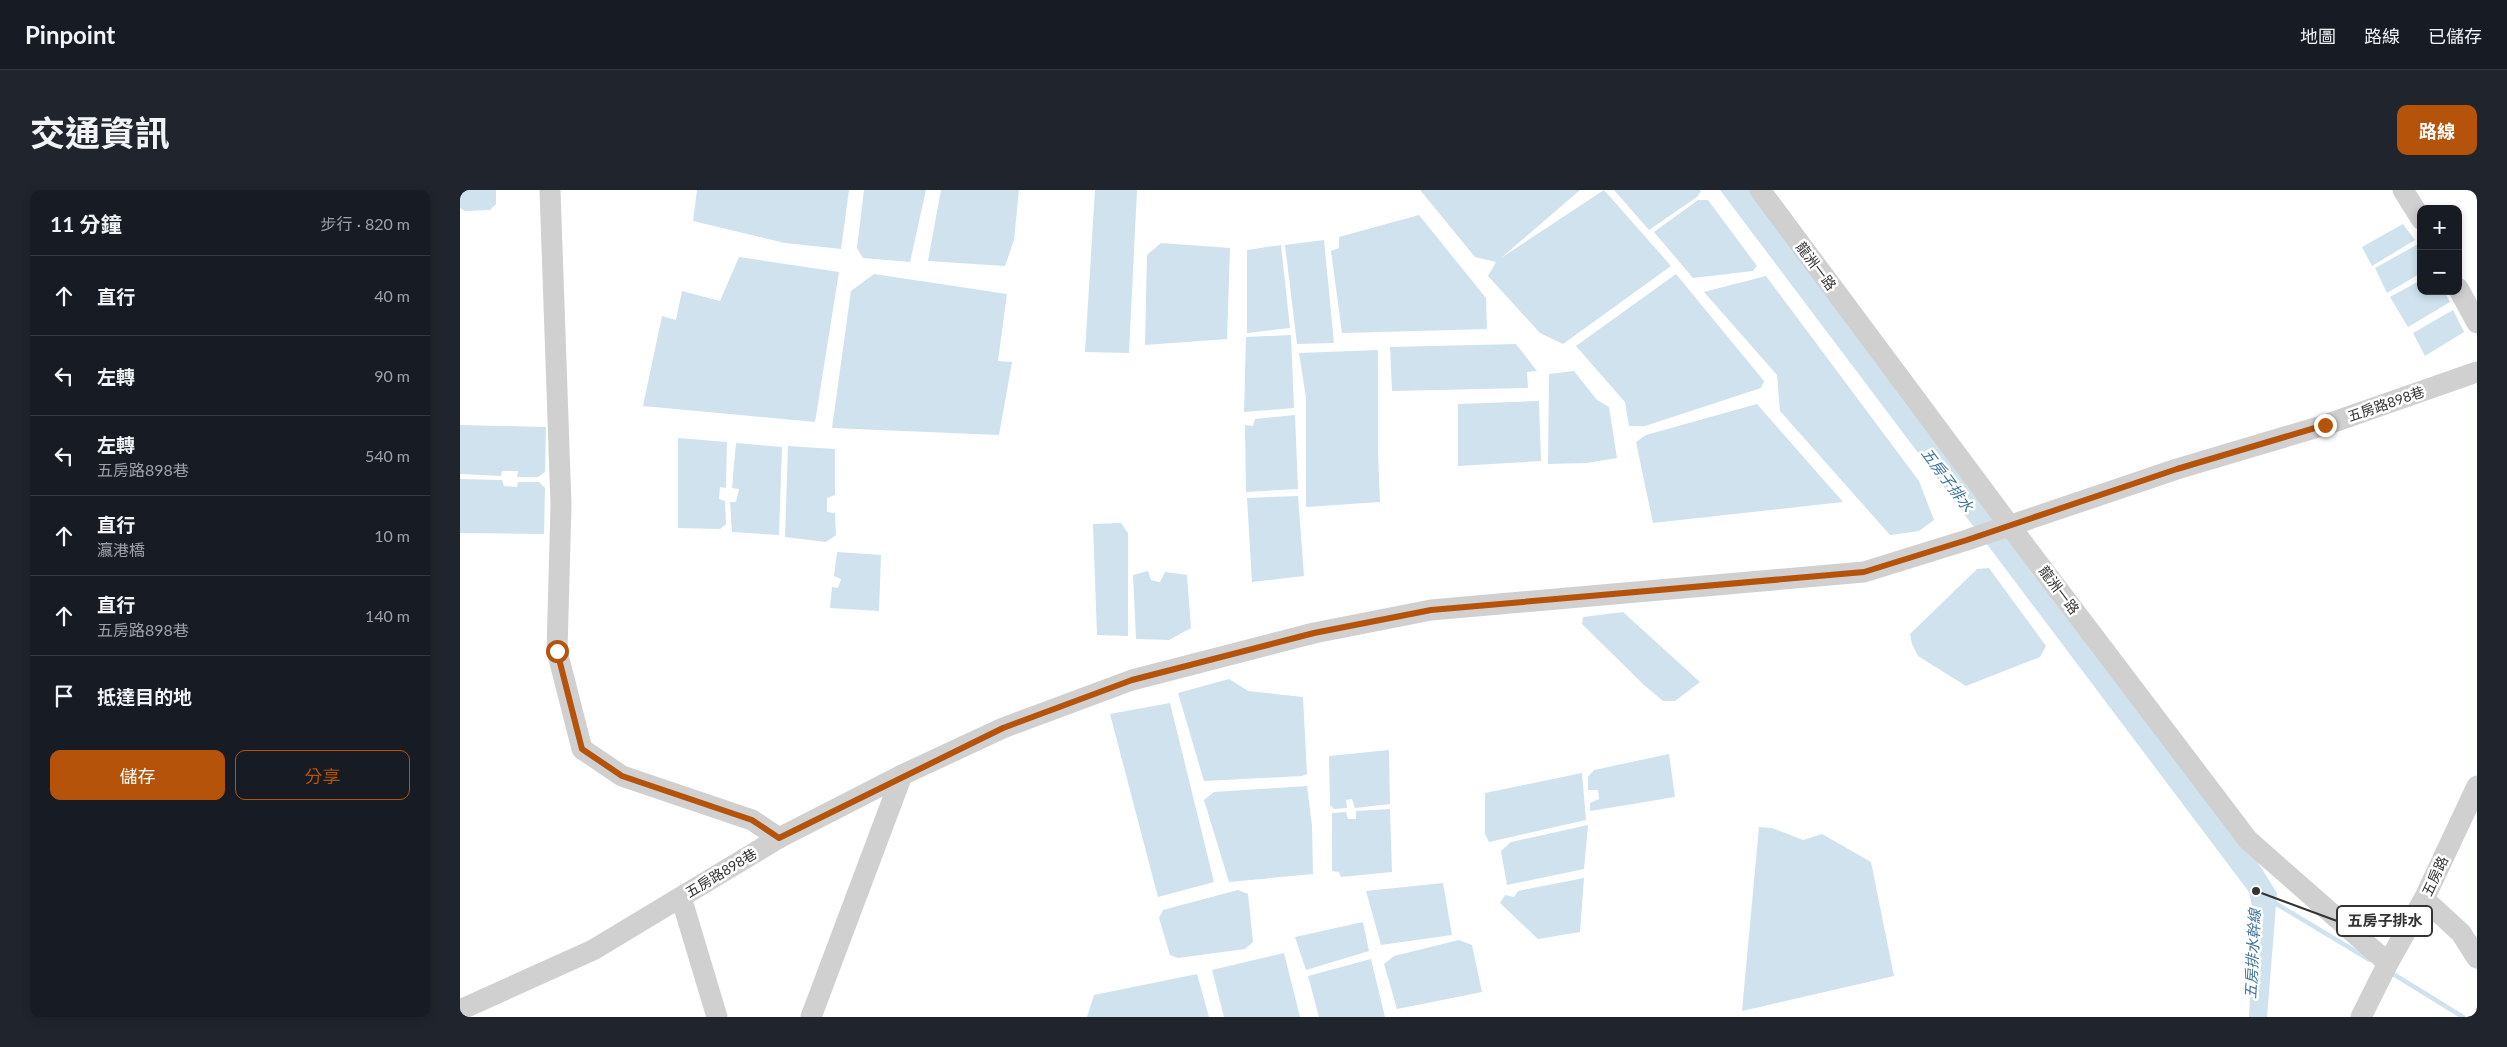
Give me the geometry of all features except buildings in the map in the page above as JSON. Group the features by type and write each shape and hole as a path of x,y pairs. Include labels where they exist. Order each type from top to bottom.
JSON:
{"street":[{"path":"550,190 561,505 557,651 582,749 622,776 752,820 779,838"},
{"name":"龍洲一路","path":"1760,190 2010,526 2248,840 2385,968"},
{"path":"2403,190 2417,213"},
{"path":"2462,295 2477,324"},
{"name":"五房路898巷","path":"460,1010 593,950 779,838 902,776 1003,728 1132,680 1314,633 1431,610 1864,572 1977,537 2177,469 2325,425 2477,372"},
{"path":"811,1017 902,776"},
{"name":"五房路","path":"2361,1017 2385,968 2424,899 2477,786"},
{"path":"681,897 717,1017"},
{"path":"2424,899 2461,933 2477,958"}],"water":[{"path":"465,190 496,190 496,204 490,210 465,211 460,208 460,192"},
{"path":"697,190 849,190 841,249 785,243 693,221"},
{"path":"864,190 926,190 910,262 863,258 857,248"},
{"path":"941,190 1019,190 1014,240 1005,266 928,261"},
{"path":"1095,190 1137,190 1129,353 1085,352"},
{"path":"1420,190 1580,190 1501,258 1604,190 1671,266 1563,344 1540,333 1488,276 1496,262 1475,257"},
{"path":"1614,190 1701,191 1697,197 1649,230"},
{"name":"五房排水幹線","path":"1720,190 1755,190 2245,842 2277,893 2267,1017 2249,1017 2254,915 2249,892"},
{"path":"1698,200 1708,200 1757,266 1753,271 1693,278 1654,232"},
{"path":"1419,215 1486,298 1487,329 1342,333 1331,251 1339,248 1339,237"},
{"path":"2403,224 2415,240 2372,266 2362,247"},
{"path":"1324,240 1334,343 1297,344 1285,245"},
{"path":"1161,243 1230,248 1227,339 1145,345 1147,255"},
{"path":"1281,245 1290,328 1247,333 1247,250"},
{"path":"2417,245 2417,275 2387,293 2375,268"},
{"path":"739,257 839,272 815,422 643,406 662,316 676,320 682,291 720,301"},
{"path":"874,274 1007,294 998,361 1012,362 999,435 832,428 851,291"},
{"path":"1676,274 1764,381 1761,388 1645,426 1629,426 1625,402 1576,346"},
{"path":"1766,276 1919,481 1934,520 1919,531 1890,535 1780,411 1777,375 1704,292"},
{"path":"2417,282 2417,295 2446,295 2450,302 2408,327 2390,297"},
{"path":"2453,310 2464,332 2425,356 2413,333"},
{"path":"1291,335 1294,408 1244,412 1246,337"},
{"path":"1516,344 1537,371 1527,372 1528,388 1392,391 1390,347"},
{"path":"1378,350 1380,502 1306,507 1306,398 1299,353"},
{"path":"1574,371 1597,400 1609,407 1617,458 1587,463 1548,464 1549,374"},
{"path":"1539,401 1541,461 1458,466 1458,404"},
{"path":"1757,404 1843,502 1653,523 1636,442 1646,435"},
{"path":"1295,415 1298,489 1246,492 1245,425 1253,426 1255,419"},
{"path":"460,425 546,427 545,472 538,477 517,477 518,471 502,471 501,476 460,474"},
{"path":"678,438 727,442 726,488 720,487 719,499 725,501 726,524 720,529 678,528"},
{"path":"736,443 782,447 779,535 732,532 730,502 736,502 739,489 732,488"},
{"path":"788,446 835,449 835,495 827,498 827,512 835,513 836,535 826,542 785,537"},
{"path":"460,479 502,480 504,486 517,487 518,482 539,482 545,488 544,534 460,533"},
{"path":"1298,496 1304,576 1252,582 1247,498"},
{"path":"1121,523 1128,533 1128,636 1097,635 1093,524"},
{"path":"837,552 881,555 879,611 830,608 832,587 838,588 841,579 834,576"},
{"path":"1989,568 2046,646 2040,657 1966,686 1918,656 1912,644 1910,634 1977,569"},
{"path":"1148,571 1151,580 1160,582 1165,572 1187,575 1191,628 1169,640 1136,639 1133,575"},
{"path":"1623,612 1700,682 1675,701 1663,701 1582,624 1583,617"},
{"path":"1229,679 1248,691 1303,697 1307,774 1302,776 1204,781 1178,693"},
{"path":"1170,703 1214,882 1158,897 1110,714"},
{"path":"1389,750 1390,804 1355,808 1352,799 1346,800 1347,808 1334,809 1330,805 1329,756"},
{"path":"1669,754 1675,797 1590,811 1590,803 1599,799 1598,790 1588,790 1588,777 1594,770"},
{"path":"1582,773 1586,820 1489,842 1485,834 1485,793"},
{"path":"1307,786 1312,826 1313,874 1229,882 1204,800 1214,792"},
{"path":"1390,809 1392,872 1341,877 1339,872 1332,871 1332,813 1346,812 1348,819 1356,819 1356,811"},
{"path":"1588,825 1584,869 1507,885 1501,851 1511,842"},
{"path":"1759,827 1772,828 1803,840 1822,834 1871,862 1894,976 1742,1011"},
{"path":"1584,878 1580,932 1538,939 1500,903 1505,895 1514,897 1518,891"},
{"path":"1443,883 1452,935 1381,945 1366,891"},
{"path":"1238,890 1248,894 1253,942 1245,949 1178,958 1170,955 1159,918 1163,910"},
{"path":"1363,922 1369,951 1306,970 1295,937"},
{"path":"1459,940 1472,945 1482,992 1397,1009 1384,964 1394,956"},
{"path":"1284,953 1300,1017 1224,1017 1212,970"},
{"path":"1371,959 1385,1017 1319,1017 1308,976"},
{"path":"1197,974 1209,1017 1087,1017 1094,995"}],"waterway":[{"path":"2270,900 2370,960"},
{"path":"2390,972 2463,1017"}],"place":[{"name":"五房子排水","path":"2256,891"}],"route":[{"path":"557,651 582,749 622,776 752,820 779,838 1003,728 1132,680 1314,633 1431,610 1864,572 1967,540 2177,469 2325,425"}]}
